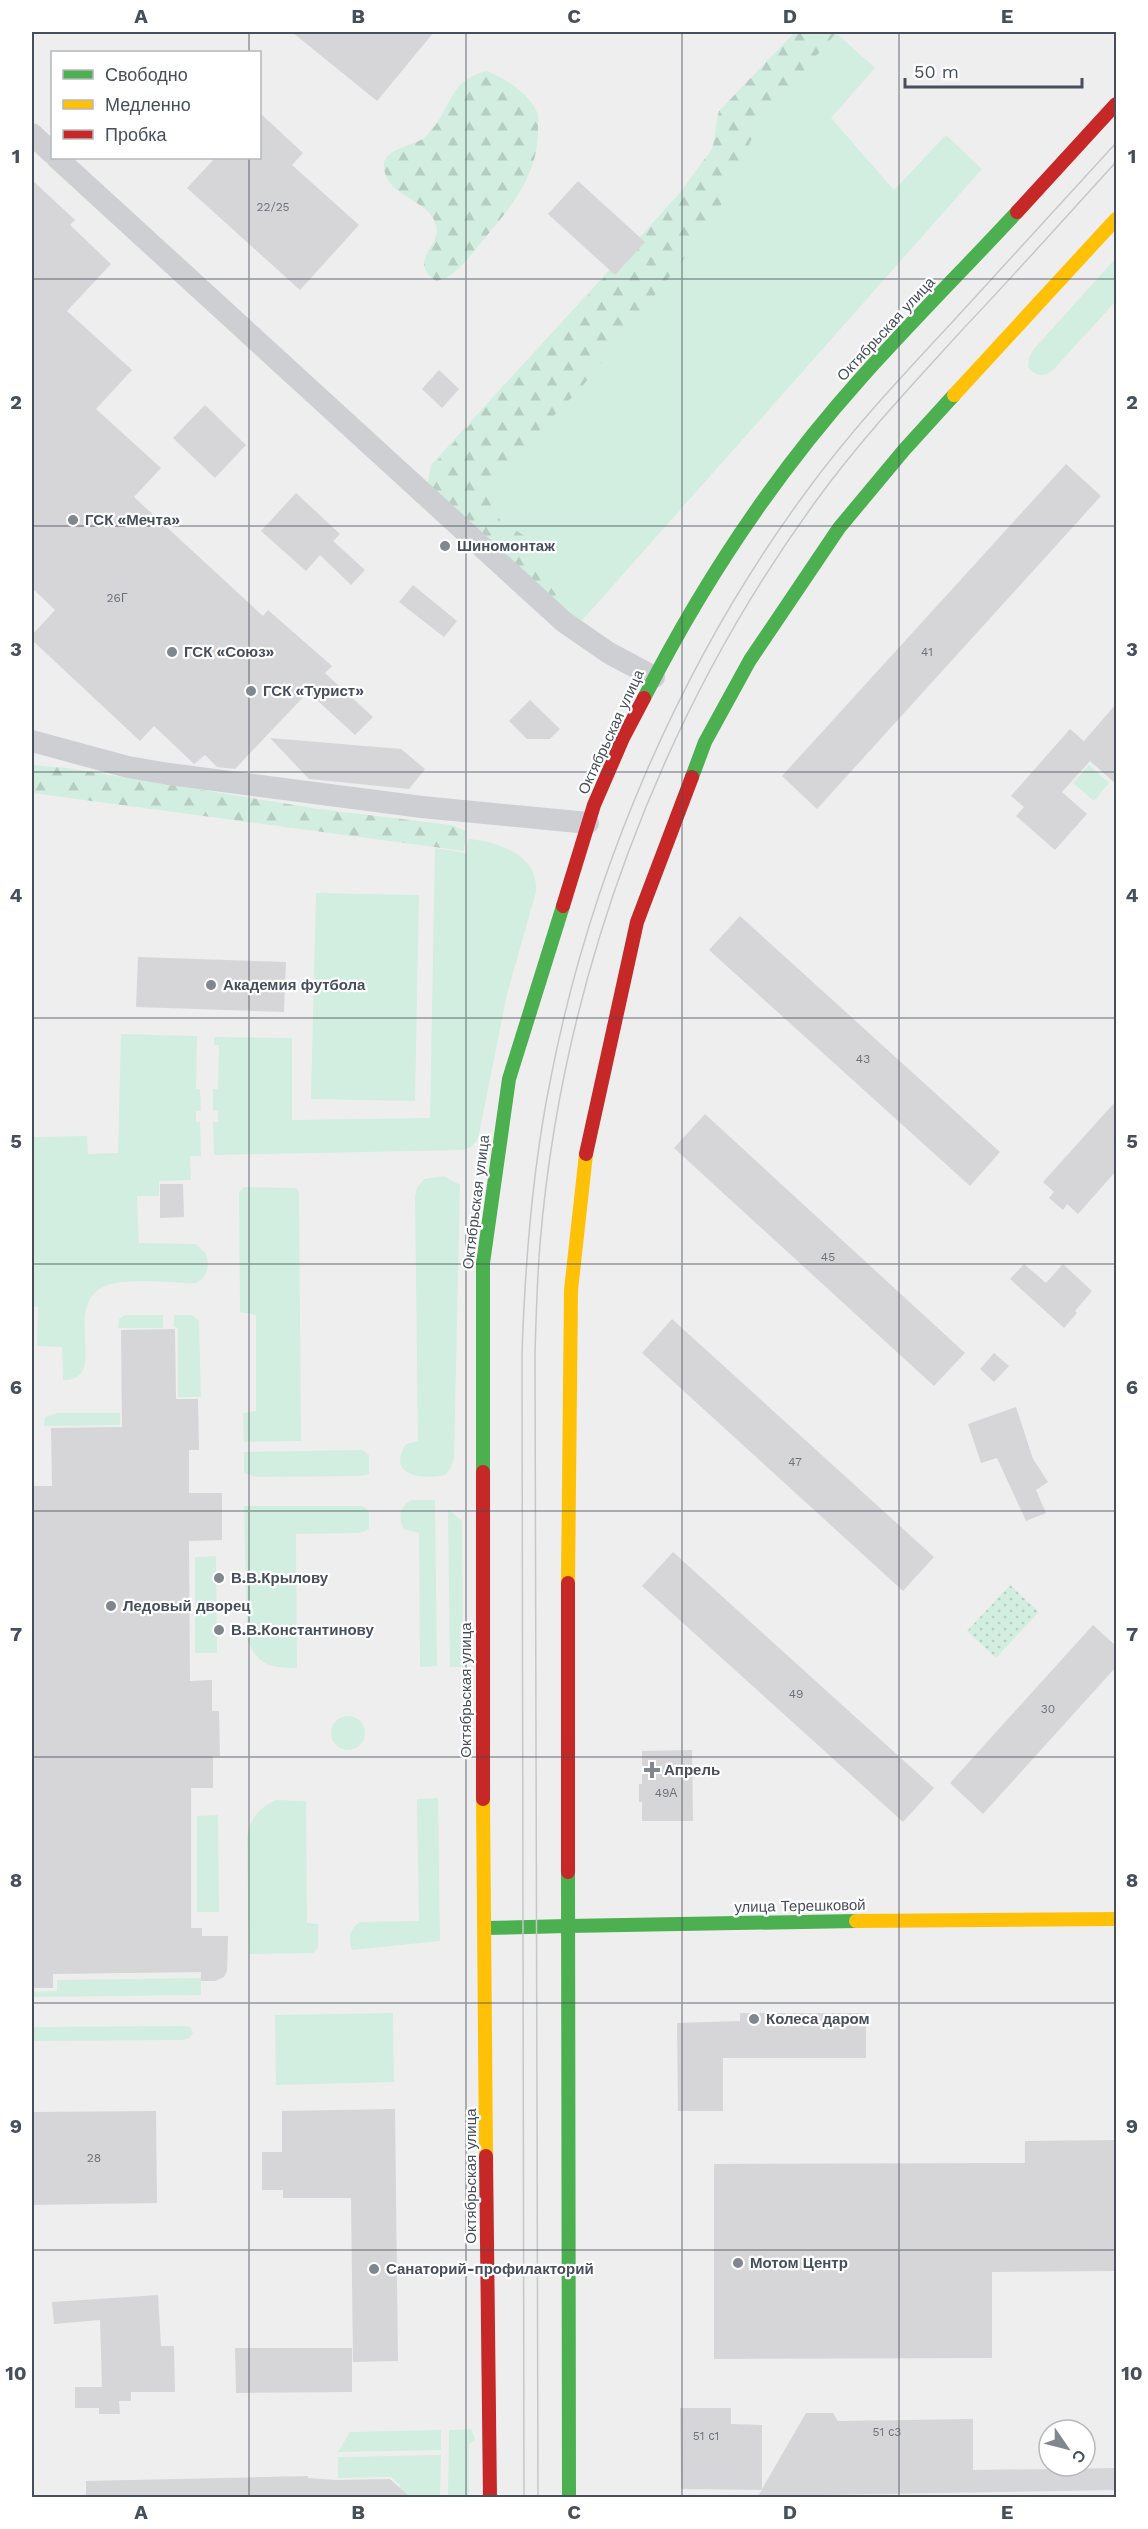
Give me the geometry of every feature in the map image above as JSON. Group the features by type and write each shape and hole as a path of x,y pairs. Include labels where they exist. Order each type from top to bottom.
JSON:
{"main road":[{"name":"Октябрьская улица","path":"490,2498 482,1744 483,1263 509,1079 588,823 623,738 654,677 744,527 786,469 860,379 1116,104"},
{"path":"569,2498 568,1442 571,1290 587,1149 637,922 705,742 750,660 792,596 839,528 904,450 1116,219"},
{"name":"улица Терешковой","path":"485,1928 908,1920 1116,1919"}],"street":[{"path":"32,134 51,152"},
{"path":"58,159 564,622 609,653 654,677"},
{"path":"32,741 129,767 169,774 422,807 588,823"}],"green space":[{"path":"795,32 837,32 787,90 753,136 715,218 694,246 580,389 510,460 492,485 491,497 500,520 526,537 531,545 538,571 555,593 559,603 433,490 432,478 438,460 670,206 712,149 719,111"},
{"path":"827,32 835,32 875,68 831,118 894,190 946,135 982,169 579,624 431,493 428,481 431,465"},
{"path":"487,71 515,86 536,110 538,128 534,160 529,175 514,202 494,227 457,270 436,281 424,266 424,260 434,240 436,225 426,210 402,194 389,181 384,164 391,153 427,135 442,115 457,88 464,81"},
{"path":"1116,258 1116,301 1053,370 1043,375 1034,373 1028,367 1033,350"},
{"path":"32,765 67,768 319,809 451,825 466,831 464,851 32,793"},
{"path":"1089,765 1109,783 1094,801 1073,783"},
{"path":"468,839 492,843 524,859 535,879 536,892 507,994 478,1139 471,1147 463,1150 214,1155 213,1122 218,1122 218,1111 213,1110 213,1089 218,1089 219,1045 214,1045 214,1037 292,1038 292,1120 430,1118 435,848 466,853"},
{"path":"316,893 419,895 415,1101 311,1099"},
{"path":"121,1034 197,1036 196,1089 200,1089 201,1111 196,1111 196,1122 200,1122 201,1156 190,1156 191,1180 159,1181 159,1196 137,1196 139,1243 196,1244 206,1254 208,1267 203,1278 196,1283 150,1281 116,1283 94,1294 87,1307 84,1368 77,1377 63,1380 62,1347 37,1346 38,1307 32,1306 32,1137 87,1136 88,1154 118,1153"},
{"path":"444,1176 460,1185 454,1459 445,1475 426,1477 409,1473 400,1463 406,1444 418,1441 415,1196 417,1188 424,1179"},
{"path":"244,1187 297,1188 299,1192 301,1441 244,1442 243,1413 256,1411 256,1315 240,1312 239,1192"},
{"path":"125,1315 163,1315 163,1328 118,1328 119,1319"},
{"path":"174,1315 192,1315 199,1321 201,1397 178,1397 178,1328 174,1327"},
{"path":"57,1413 120,1413 120,1425 44,1426 45,1417"},
{"path":"362,1450 369,1455 369,1474 362,1476 256,1477 244,1473 244,1452"},
{"path":"412,1500 435,1500 437,1666 420,1667 419,1533 404,1529 400,1516 402,1508"},
{"path":"244,1506 362,1506 369,1511 369,1529 360,1533 296,1534 297,1668 266,1664 256,1655 247,1639"},
{"path":"448,1509 462,1521 463,1667 450,1667"},
{"path":"216,1556 217,1653 195,1653 195,1557"},
{"path":"1010,1585 1039,1612 996,1658 967,1631"},
{"path":"348,1716 360,1721 365,1733 360,1745 348,1750 336,1745 331,1733 336,1721"},
{"path":"438,1798 440,1941 352,1950 350,1934 360,1922 419,1921 417,1799"},
{"path":"276,1800 306,1801 307,1923 318,1924 318,1948 313,1953 249,1954 247,1838 250,1825 256,1815"},
{"path":"218,1815 219,1912 197,1912 197,1816"},
{"path":"201,1978 201,1995 32,1997 32,1992 57,1991 57,1980"},
{"path":"393,2013 394,2082 276,2085 275,2015"},
{"path":"32,2027 190,2027 193,2033 184,2040 32,2041"},
{"path":"471,2429 475,2439 469,2445 469,2497 448,2498 449,2430"},
{"path":"441,2430 441,2450 338,2452 350,2432"},
{"path":"441,2455 440,2497 400,2497 400,2485 391,2477 338,2478 338,2457"}],"building":[{"path":"292,32 434,32 377,101"},
{"path":"261,114 303,153 292,165 359,225 300,290 187,188 214,159 261,159"},
{"path":"32,180 75,220 70,225 111,264 67,311 132,370 96,409 161,468 134,497 263,616 268,610 332,666 325,673 373,717 355,735 308,692 235,769 217,767 205,755 194,764 154,726 140,741 32,640 32,635 55,610 32,588"},
{"path":"578,181 645,242 615,275 548,214"},
{"path":"439,370 459,389 442,408 422,389"},
{"path":"205,405 246,445 215,478 173,438"},
{"path":"1066,464 1101,496 817,809 782,776"},
{"path":"296,493 340,534 333,541 365,570 351,585 320,555 306,571 261,531"},
{"path":"413,585 457,621 444,637 399,602"},
{"path":"530,700 560,729 550,739 527,739 509,721"},
{"path":"1116,704 1116,784 1090,761 1062,792 1087,814 1055,850 1016,816 1024,807 1011,796 1070,729 1084,741"},
{"path":"270,738 401,749 425,769 409,789 309,779"},
{"path":"740,916 1000,1152 970,1186 709,950"},
{"name":"Академия футбола","path":"138,957 286,962 284,1012 136,1007"},
{"path":"1116,1101 1116,1171 1078,1214 1067,1204 1063,1210 1049,1198 1054,1192 1043,1182"},
{"path":"705,1114 965,1353 934,1386 674,1148"},
{"path":"160,1184 183,1184 184,1217 160,1218"},
{"path":"1024,1264 1046,1283 1063,1264 1092,1291 1064,1328 1010,1279"},
{"path":"672,1319 934,1557 903,1591 642,1353"},
{"name":"Ледовый дворец","path":"175,1329 176,1399 198,1399 199,1450 189,1450 189,1493 222,1493 222,1540 189,1541 190,1681 212,1680 212,1711 219,1711 220,1756 213,1756 213,1788 191,1788 191,1928 202,1928 202,1936 228,1936 227,1971 224,1977 215,1981 201,1981 201,1972 53,1974 53,1988 32,1988 32,1486 52,1486 51,1428 122,1427 121,1330"},
{"path":"994,1353 1009,1366 994,1382 980,1369"},
{"path":"1016,1407 1033,1459 1048,1482 1036,1490 1046,1513 1026,1521 997,1458 981,1463 968,1424"},
{"path":"673,1552 934,1788 903,1822 642,1586"},
{"path":"1093,1625 1116,1646 1116,1667 983,1814 950,1783"},
{"path":"692,1750 693,1821 642,1821 639,1784 642,1784 642,1751"},
{"path":"740,2013 866,2013 866,2058 723,2058 723,2111 678,2111 677,2023 740,2021"},
{"path":"395,2109 398,2361 353,2362 351,2198 283,2198 283,2190 262,2190 262,2152 282,2152 282,2111"},
{"path":"156,2111 157,2203 32,2205 32,2112"},
{"path":"1116,2140 1116,2271 992,2272 992,2358 714,2359 714,2164 1025,2163 1025,2141"},
{"path":"158,2295 161,2346 174,2346 175,2392 131,2392 131,2401 119,2401 120,2414 99,2414 99,2408 75,2408 75,2387 102,2387 100,2320 54,2324 52,2302"},
{"path":"235,2348 352,2348 352,2392 236,2393"},
{"path":"680,2408 731,2408 731,2424 762,2425 762,2489 806,2413 833,2413 838,2421 973,2419 973,2470 1037,2469 1037,2478 1097,2478 1097,2468 1116,2468 1116,2490 758,2496 762,2490 681,2489"},
{"path":"308,2476 308,2478 335,2480 390,2479 411,2498 86,2498 86,2481"}],"tram line":[{"path":"524,2498 522,1355 527,1250 534,1181 544,1112 568,1000 590,923 616,846 647,771 681,697 719,626 761,557 823,469 859,425 1116,143"},
{"path":"538,2498 535,1354 540,1244 552,1145 570,1047 596,949 628,854 666,761 710,670 760,584 816,501 869,434 1116,162"}],"traffic: fast":[{"path":"644,698 666,655 715,572 799,452 880,357 1017,212"},
{"path":"692,777 705,742 750,660 839,528 904,450 954,395"},
{"path":"483,1472 483,1263 509,1079 563,906"},
{"path":"568,1872 569,2498"},
{"path":"568,1926 856,1921"},
{"path":"485,1928 568,1926"}],"traffic: slow":[{"path":"954,395 1116,219"},
{"path":"568,1583 571,1290 586,1154"},
{"path":"483,1799 486,2156"},
{"path":"856,1921 1116,1919"}],"traffic: jam":[{"path":"1017,212 1116,104"},
{"path":"563,906 594,805 623,738 644,698"},
{"path":"586,1154 637,922 692,777"},
{"path":"483,1472 483,1799"},
{"path":"568,1583 568,1872"},
{"path":"486,2156 490,2498"}],"place":[{"name":"ГСК «Мечта»","path":"73,520"},
{"name":"Шиномонтаж","path":"445,546"},
{"name":"ГСК «Союз»","path":"172,652"},
{"name":"ГСК «Турист»","path":"251,691"},
{"name":"Академия футбола","path":"211,985"},
{"name":"В.В.Крылову","path":"219,1578"},
{"name":"Ледовый дворец","path":"111,1606"},
{"name":"В.В.Константинову","path":"219,1630"},
{"name":"Апрель","path":"652,1770"},
{"name":"Колеса даром","path":"754,2019"},
{"name":"Мотом Центр","path":"738,2263"},
{"name":"Санаторий-профилакторий","path":"374,2269"}]}
